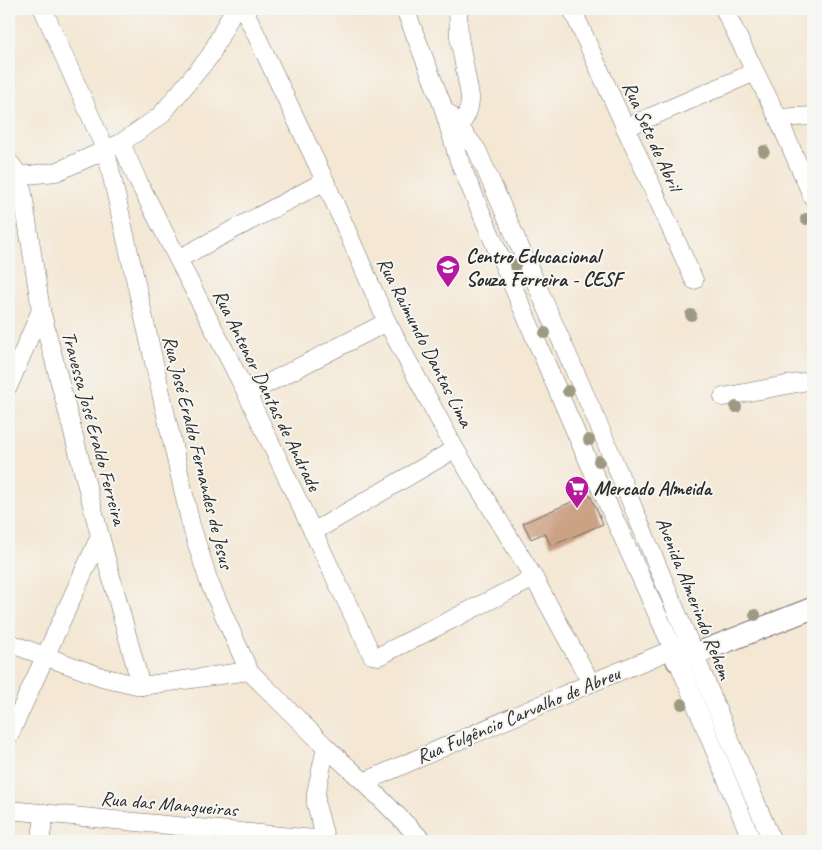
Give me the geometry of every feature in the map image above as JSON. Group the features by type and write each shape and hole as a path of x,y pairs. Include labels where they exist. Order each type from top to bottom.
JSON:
{"street":[{"name":"Rua José Eraldo Fernandes de Jesus","path":"43,9 114,147 191,525 208,582 249,671 423,841"},
{"path":"9,162 14,177 56,172 114,147 160,116 210,56 234,9"},
{"name":"Rua Raimundo Dantas Lima","path":"244,9 325,181 387,322 455,449 534,578 591,683"},
{"name":"Avenida Almerindo Rehem","path":"405,9 442,104 455,130 459,161 571,423 630,554 684,652 772,841"},
{"path":"455,130 470,105 471,99 459,37 458,9"},
{"name":"Rua Sete de Abril","path":"572,9 694,280"},
{"path":"724,9 778,118 813,198"},
{"path":"625,128 755,72"},
{"path":"778,118 813,116"},
{"name":"Avenida Almerindo Rehem","path":"455,130 477,150 593,412 649,545 684,652 752,841"},
{"name":"Rua Antenor Dantas de Andrade","path":"114,147 178,259 247,394 370,653 374,656 379,656 534,578"},
{"name":"Travessa José Eraldo Ferreira","path":"14,177 41,310 141,686"},
{"path":"178,259 325,181"},
{"path":"492,238 511,228"},
{"path":"9,385 41,310"},
{"path":"247,394 387,322"},
{"path":"723,397 813,380"},
{"path":"571,423 593,412"},
{"path":"313,532 455,449"},
{"path":"9,736 100,536"},
{"path":"630,554 649,545"},
{"name":"Rua Fulgêncio Carvalho de Abreu","path":"364,782 591,683 813,608"},
{"path":"9,643 102,677 141,686 249,671"},
{"path":"319,840 316,793 326,747"},
{"name":"Rua das Mangueiras","path":"9,810 45,813 194,834 319,840"},
{"path":"40,841 45,813"},
{"path":"744,821 760,814"}],"building":[{"name":"Mercado Almeida","path":"590,494 603,524 551,546 545,533 531,539 523,523"}],"place":[{"name":"Centro Educacional Souza Ferreira - CESF","path":"448,288"},
{"name":"Mercado Almeida","path":"577,509"}]}
